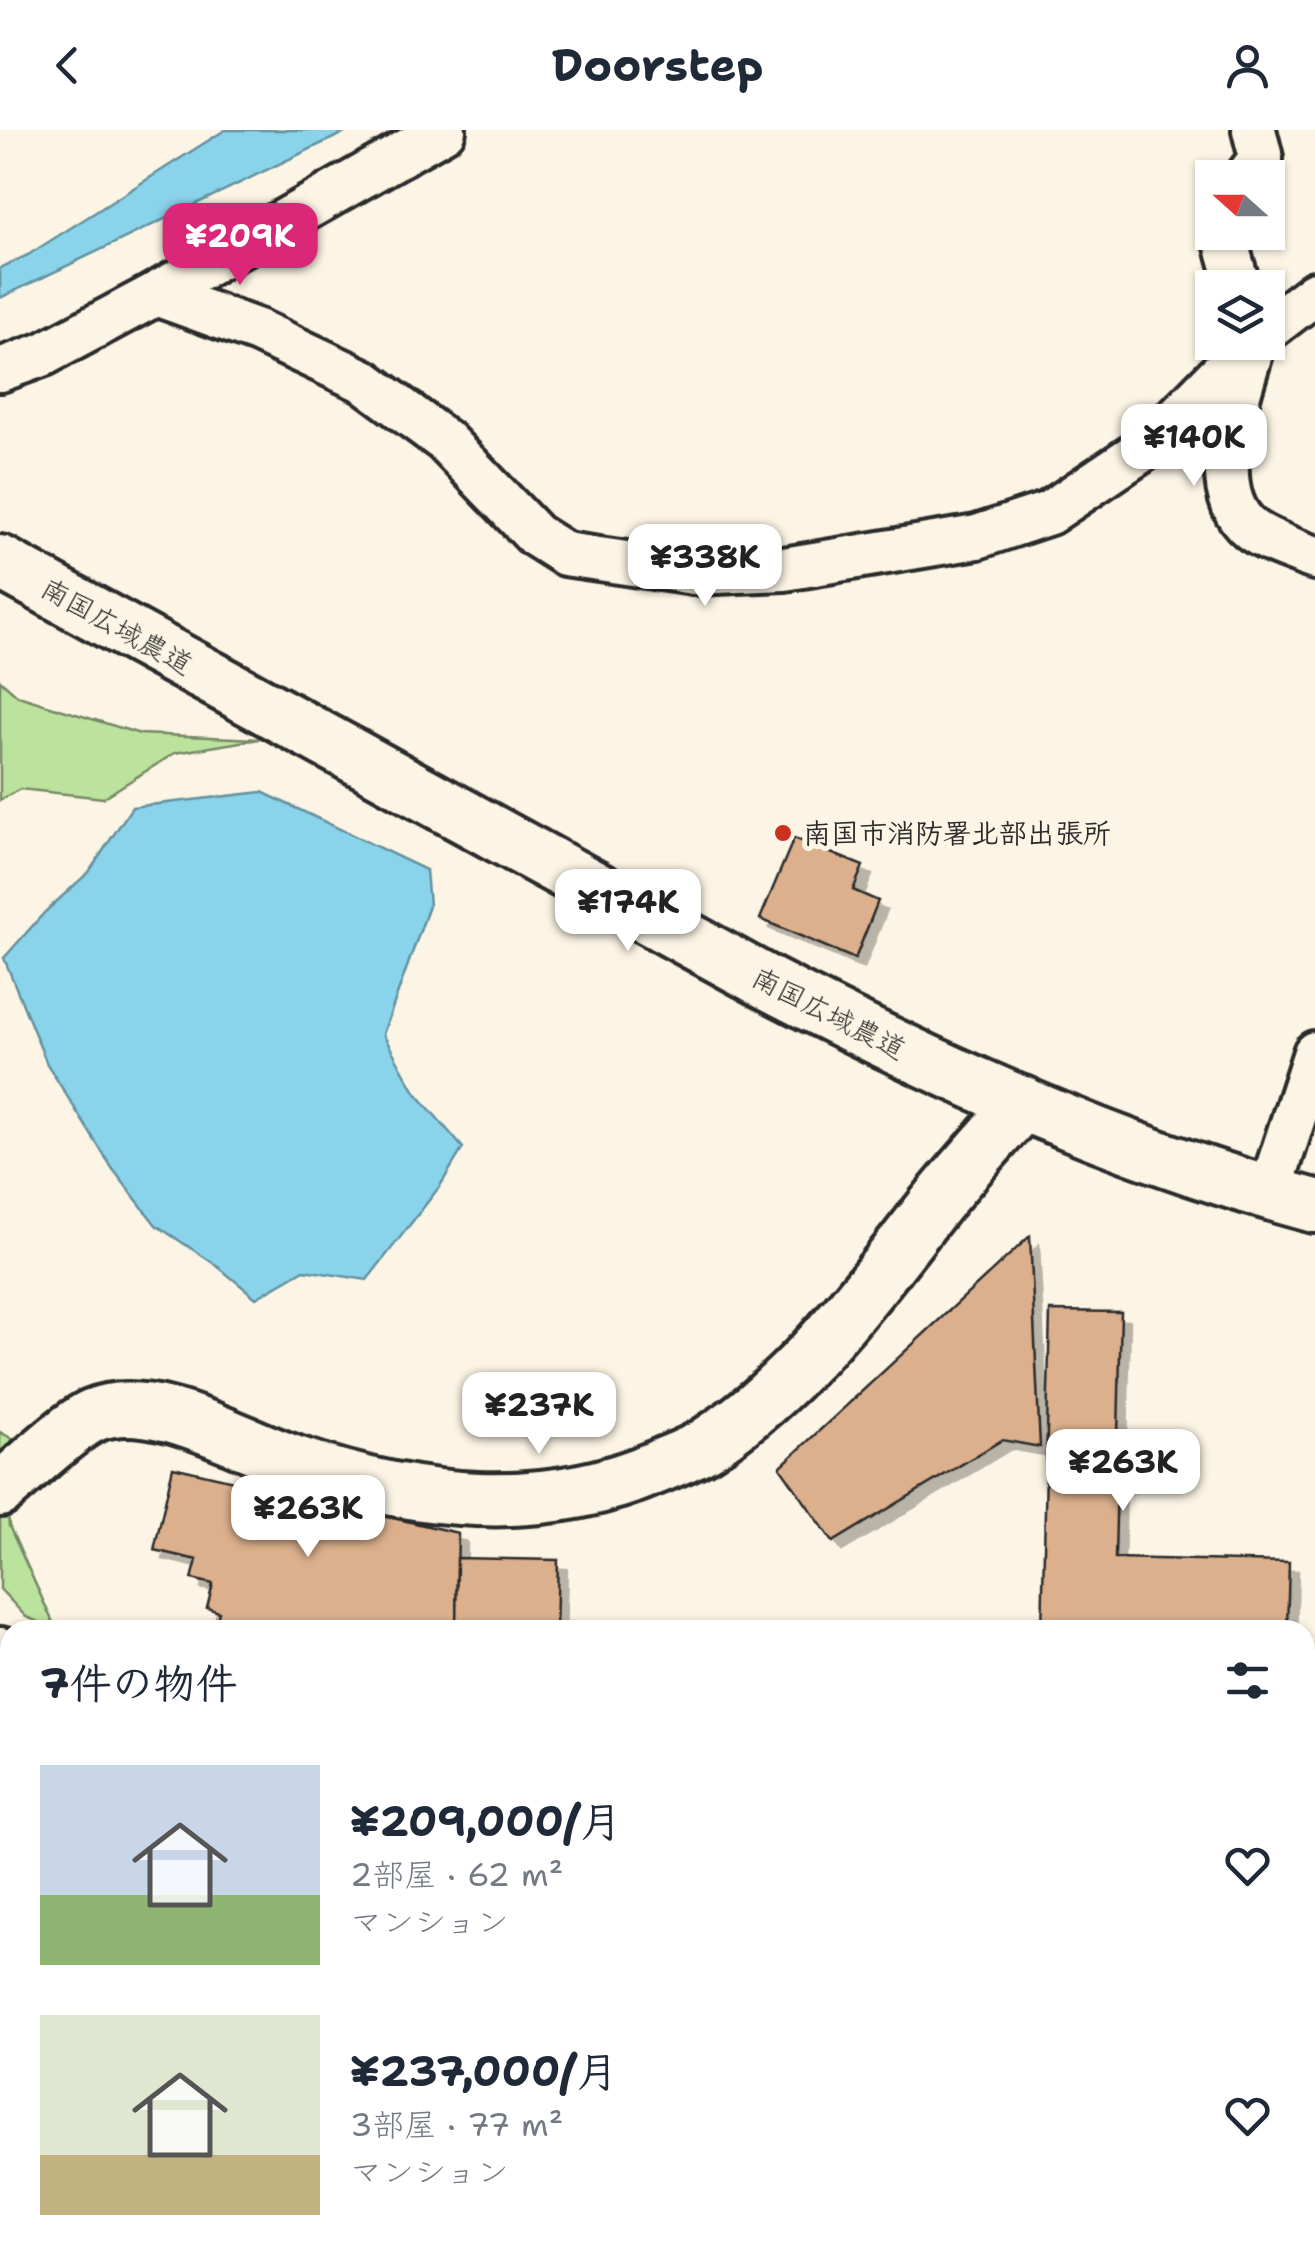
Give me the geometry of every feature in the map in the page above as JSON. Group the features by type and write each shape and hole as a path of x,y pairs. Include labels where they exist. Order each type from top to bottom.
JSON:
{"street":[{"path":"0,370 44,354 156,294 444,130"},
{"path":"1254,130 1260,160"},
{"path":"1285,316 1315,293"},
{"path":"156,294 258,331 364,381 445,441 535,535 565,554 694,573 784,569 977,537 1049,513 1150,445 1234,360"},
{"path":"1247,360 1226,444 1231,502 1250,528 1315,558"},
{"name":"南国広域農道","path":"0,562 870,1036 1023,1103 1292,1200"},
{"path":"1292,1200 1315,1053"},
{"path":"0,1490 94,1415 136,1409 172,1416 294,1463 361,1483 434,1498 501,1502 557,1496 628,1480 704,1446 777,1392 856,1304 943,1194 1023,1103"}],"green space":[{"path":"0,680 18,696 140,734 259,739 175,753 103,798 20,789 0,800"},
{"path":"0,1432 18,1442 5,1475 9,1526 52,1620 26,1617 0,1589"}],"water":[{"path":"225,130 350,130 0,298 0,268 28,255"},
{"path":"262,792 426,870 429,906 383,1034 415,1092 463,1148 440,1186 367,1280 304,1270 256,1298 216,1265 156,1225 112,1168 47,1064 4,958 45,912 89,872 132,807"}],"building":[{"path":"794,838 863,866 853,890 878,901 855,959 760,919"},
{"path":"1030,1236 1040,1447 1002,1440 833,1542 780,1467"},
{"path":"1050,1311 1121,1312 1115,1558 1289,1562 1287,1620 1042,1620"},
{"path":"173,1467 458,1533 456,1620 217,1620 219,1612 207,1608 213,1584 192,1579 197,1560 154,1550"},
{"path":"457,1558 558,1560 556,1620 456,1620"}],"place":[{"name":"南国市消防署北部出張所","path":"783,833"}]}
